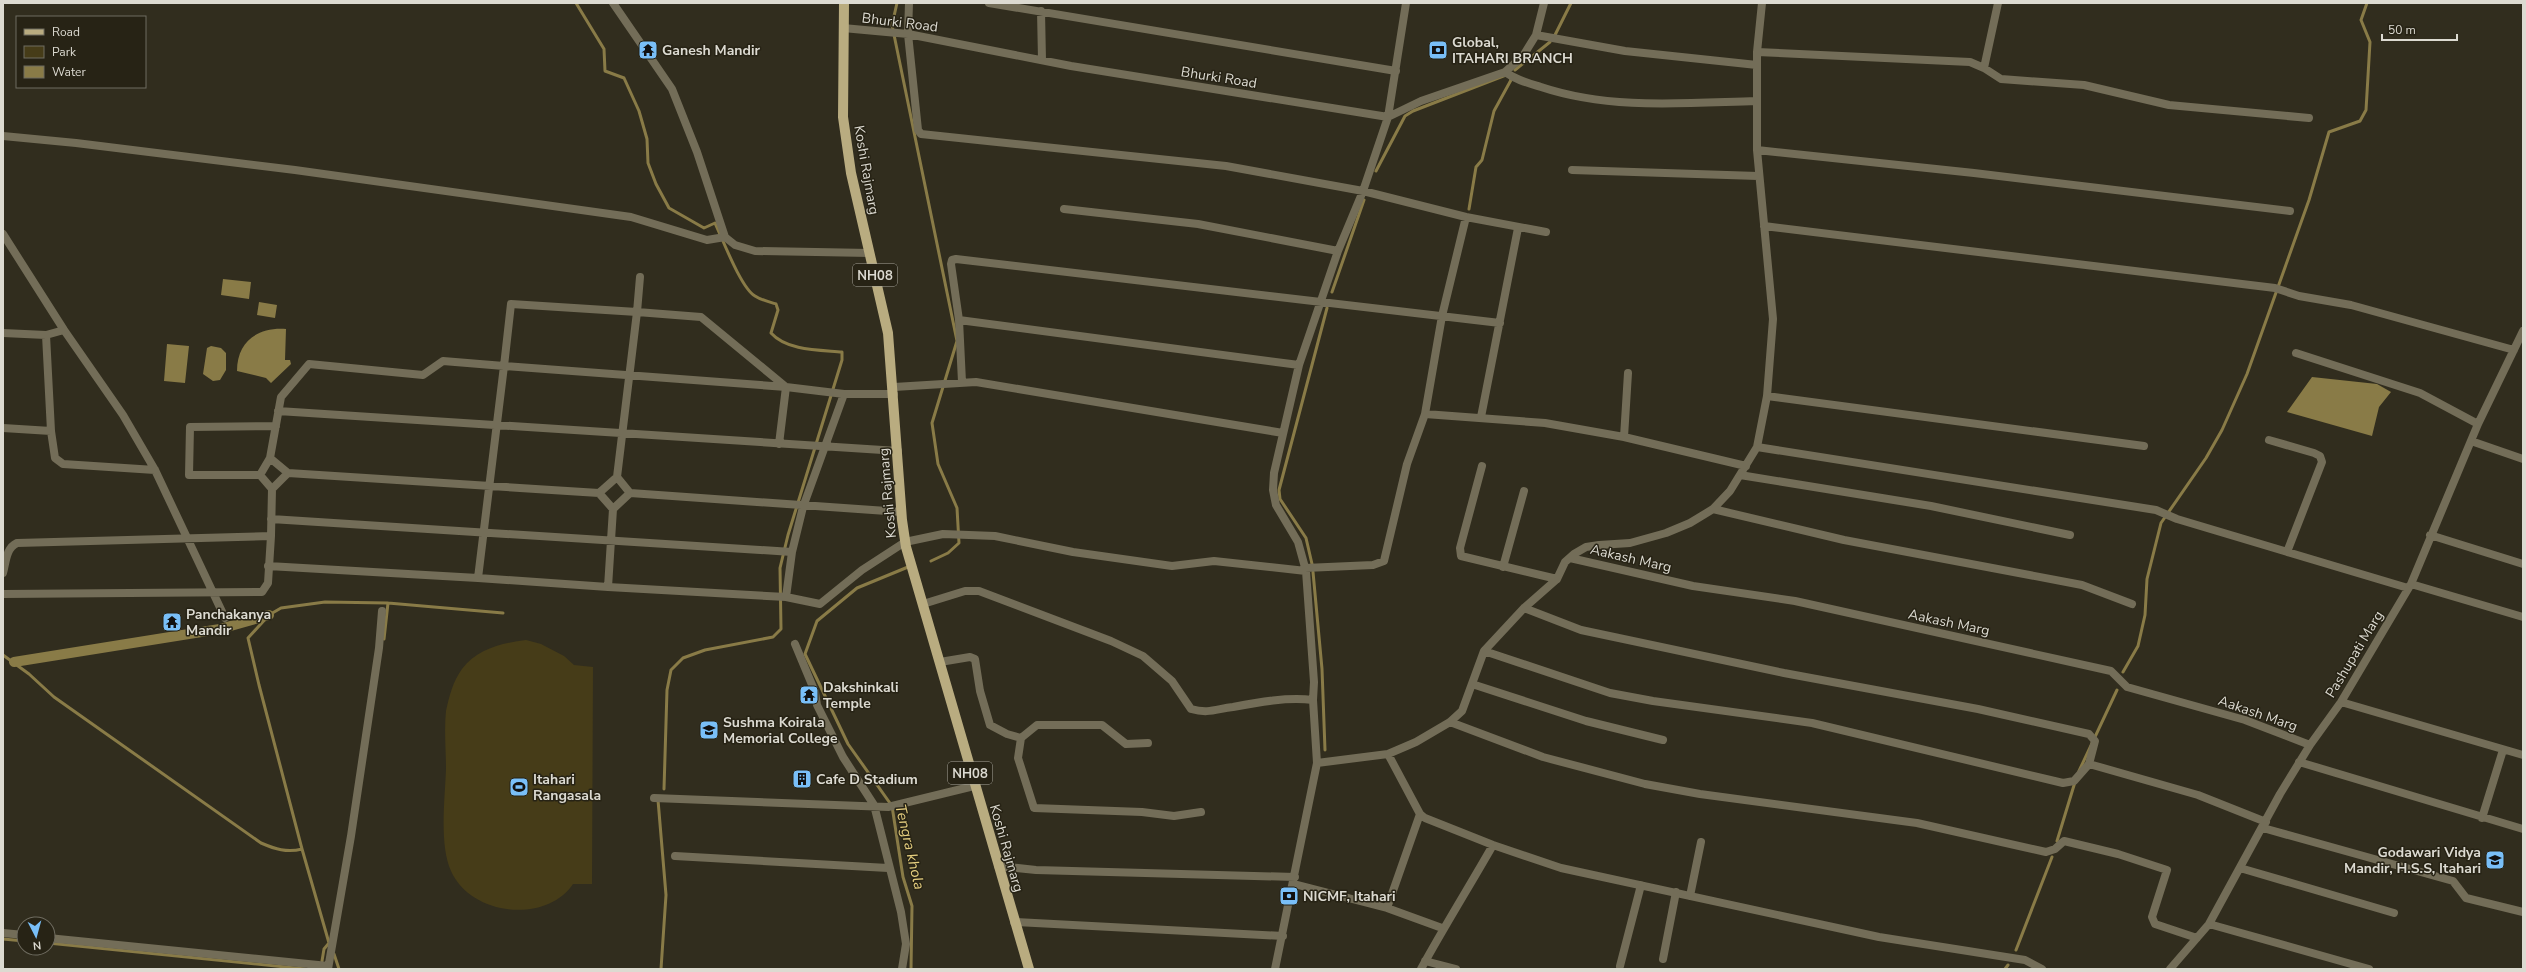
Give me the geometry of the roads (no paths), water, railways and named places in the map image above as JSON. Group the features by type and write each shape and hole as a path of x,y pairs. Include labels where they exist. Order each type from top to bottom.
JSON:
{"main road":[{"name":"Koshi Rajmarg","path":"844,3 843,117 851,173 888,333 894,390 901,512 905,545 940,662 974,786 1029,969"}],"street":[{"path":"613,3 672,89 697,152 721,237"},
{"path":"909,3 904,34 918,130 921,134 1226,166 1363,191 1466,217 1518,228 1546,232"},
{"path":"989,3 1396,71"},
{"path":"1275,969 1283,936 1317,763 1313,700 1314,682 1305,570 1298,542 1276,505 1273,490 1282,434 1299,365 1338,251 1363,191 1388,117 1406,3"},
{"path":"1388,117 1421,101 1505,72 1523,56 1536,35 1544,3"},
{"path":"1317,763 1388,754 1416,742 1450,722 1462,711 1484,651 1524,608 1557,579 1565,562 1586,547 1630,543 1666,533 1713,509 1730,491 1746,466 1757,447 1767,396 1773,319 1758,176 1757,150 1757,52 1762,3"},
{"path":"1984,68 1998,3"},
{"path":"1041,12 1042,60"},
{"name":"Bhurki Road","path":"843,28 904,34 1042,60 1388,117"},
{"path":"1536,35 1625,51 1757,65"},
{"path":"1757,52 1970,62 1984,68 2001,79 2084,85 2169,105 2308,118"},
{"path":"1505,72 1514,78 1558,93 1592,100 1659,103 1756,101"},
{"path":"3,136 76,143 287,169 631,217 698,238 707,240 721,237 735,245 755,251 870,252"},
{"path":"1757,150 1974,173 2290,211"},
{"path":"1572,170 1758,176"},
{"path":"1064,209 1198,224 1338,251"},
{"path":"268,566 766,595 820,604 862,570 905,545 943,534 995,536 1073,552 1172,566 1214,561 1305,570 1373,565 1384,561 1407,464 1425,414 1442,316 1466,217"},
{"path":"1764,226 2278,289 2299,296 2351,305 2514,350"},
{"path":"1482,417 1518,228"},
{"path":"3,234 64,330 123,415 155,470 225,618"},
{"path":"959,382 959,320 951,264 952,260 956,259 1500,323"},
{"path":"599,493 617,477 640,277"},
{"path":"478,578 511,304 700,317 786,387"},
{"path":"959,320 1299,365"},
{"path":"3,333 46,335 64,330"},
{"name":"Pashupati Marg","path":"2170,969 2209,924 2299,762 2310,744 2341,702 2410,586 2430,535 2478,424 2523,331"},
{"path":"46,335 51,432 56,458 63,464 155,470"},
{"path":"2296,353 2420,393 2478,424"},
{"path":"260,475 270,458 281,397 309,364 423,375 443,361 786,387 840,394 894,390 959,382 976,382 1222,422 1282,434"},
{"path":"1624,438 1628,373"},
{"path":"778,444 786,387"},
{"path":"783,597 789,552 799,506 823,447 840,394"},
{"path":"1767,396 2144,446"},
{"path":"278,411 898,451"},
{"path":"1425,414 1482,417 1545,423 1624,438 1746,466"},
{"path":"3,594 262,592 268,582 272,489 260,475 189,475 190,427 276,426"},
{"path":"3,428 51,432"},
{"path":"2269,440 2314,453 2320,456 2322,462 2287,552"},
{"path":"2471,442 2523,459"},
{"path":"1757,447 2156,510 2167,515 2287,552 2523,617"},
{"path":"270,458 288,473 599,493 613,509"},
{"path":"1482,466 1460,554 1463,557 1557,579"},
{"path":"272,489 288,473"},
{"path":"1740,475 1931,506 2070,534"},
{"path":"617,477 630,493 901,512"},
{"path":"1503,567 1524,491"},
{"path":"608,587 613,509 630,493"},
{"path":"1713,509 1844,540 2082,585 2132,604"},
{"path":"271,519 789,552"},
{"path":"2430,535 2523,564"},
{"path":"3,573 8,550 17,543 271,536"},
{"name":"Aakash Marg","path":"1570,558 1693,586 1795,601 2111,671 2127,687 2245,720 2310,744"},
{"path":"923,604 965,591 979,591 1111,641 1143,656 1172,681 1191,709 1205,713 1232,707 1298,698 1313,700"},
{"path":"1484,651 1610,693 1653,701 1812,723 2063,783 2076,779 2089,764 2092,737 1978,709 1784,673 1581,630 1524,608"},
{"path":"56,939 328,968 351,836 379,648 382,611"},
{"path":"795,644 815,692 816,705 842,757 874,805 888,868 901,912 906,944 902,969"},
{"path":"940,662 970,657 975,659 980,691 990,725 1007,734 1021,738"},
{"path":"1472,684 1586,721 1663,740"},
{"path":"2341,702 2523,755"},
{"path":"1450,722 1543,757 1645,784 1700,794 1917,823 2046,852 2055,849 2064,841 2118,854 2167,870 2152,918 2155,924 2197,938"},
{"path":"1148,743 1126,744 1102,725 1037,725 1021,738 1018,758 1034,808 1142,812 1174,816 1201,812"},
{"path":"2482,818 2503,750"},
{"path":"1388,754 1420,814 1425,818 1492,845 1561,868 1676,892 1879,938 2025,960 2042,969"},
{"path":"2299,762 2374,783 2482,818 2523,829"},
{"path":"2089,764 2198,795 2265,825 2453,881 2466,898 2523,912"},
{"path":"654,798 874,805 888,807 974,786"},
{"path":"1387,908 1420,814"},
{"path":"1690,896 1701,842"},
{"path":"1421,969 1442,928 1454,913 1492,845"},
{"path":"675,856 888,868"},
{"path":"998,866 1036,870 1294,880 1387,908 1442,928"},
{"path":"2240,868 2394,913"},
{"path":"1620,966 1641,885"},
{"path":"1663,959 1676,892"},
{"path":"1014,922 1283,936"},
{"path":"2209,924 2369,969"},
{"path":"3,933 16,934"},
{"path":"1425,961 1456,969"}],"water":[{"path":"223,279 251,282 249,299 221,295"},
{"path":"259,302 277,305 275,318 257,315"},
{"path":"286,329 285,360 290,360 291,364 271,383 266,378 237,371 238,360 241,352 245,344 251,338 267,330"},
{"path":"167,344 189,346 185,383 164,381"},
{"path":"211,346 221,348 226,353 226,370 220,380 213,381 203,374 207,348"},
{"path":"2312,377 2377,384 2391,392 2379,407 2372,436 2287,412"}],"waterway":[{"path":"576,3 604,49 605,71 624,78 639,111 647,139 648,163 656,184 669,208 704,228 715,223 744,284 755,296 776,304 778,310 771,333 778,339 804,348 842,352 842,360 788,535 780,568 781,629 773,637 705,650 683,658 671,670 667,690 664,789"},
{"path":"897,3 892,25 957,341 932,423 938,464 957,508 959,543 948,553 931,561"},
{"path":"1555,35 1571,3"},
{"path":"2123,672 2138,646 2145,615 2147,579 2161,523 2206,458 2222,430 2247,374 2309,200 2329,132 2360,121 2366,110 2370,42 2361,20 2367,3"},
{"path":"1515,70 1550,42"},
{"path":"1376,171 1405,116 1413,111 1506,75"},
{"path":"1469,209 1476,167 1482,160 1494,111 1511,80 1510,77"},
{"path":"1332,292 1364,200"},
{"path":"1312,564 1306,538 1280,499 1279,490 1327,308"},
{"name":"Tengra khola","path":"908,567 857,588 817,621 805,654 848,744 892,806 903,877 912,906 911,969"},
{"path":"1313,572 1322,669 1325,750"},
{"path":"302,849 248,638 269,615 281,608 325,602 388,603 503,613"},
{"path":"384,639 388,603"},
{"path":"14,662 220,629 269,615"},
{"path":"3,655 29,674 54,697 261,843 281,850 291,851 302,849 329,943 324,949 322,961"},
{"path":"2079,771 2117,690"},
{"path":"2057,841 2075,782"},
{"path":"658,800 666,895 661,969"},
{"path":"2016,950 2052,857"},
{"path":"3,939 16,940"},
{"path":"56,944 305,969"},
{"path":"334,954 339,969"},
{"path":"2005,969 2008,965"}],"place":[{"name":"Ganesh Mandir","path":"648,50"},
{"name":"Global, ITAHARI BRANCH","path":"1438,50"},
{"name":"Panchakanya Mandir","path":"172,622"},
{"name":"Dakshinkali Temple","path":"809,695"},
{"name":"Sushma Koirala Memorial College","path":"709,730"},
{"name":"Cafe D Stadium","path":"802,779"},
{"name":"Itahari Rangasala","path":"519,787"},
{"name":"Godawari Vidya Mandir, H.S.S, Itahari","path":"2495,860"},
{"name":"NICMF, Itahari","path":"1289,896"}]}
